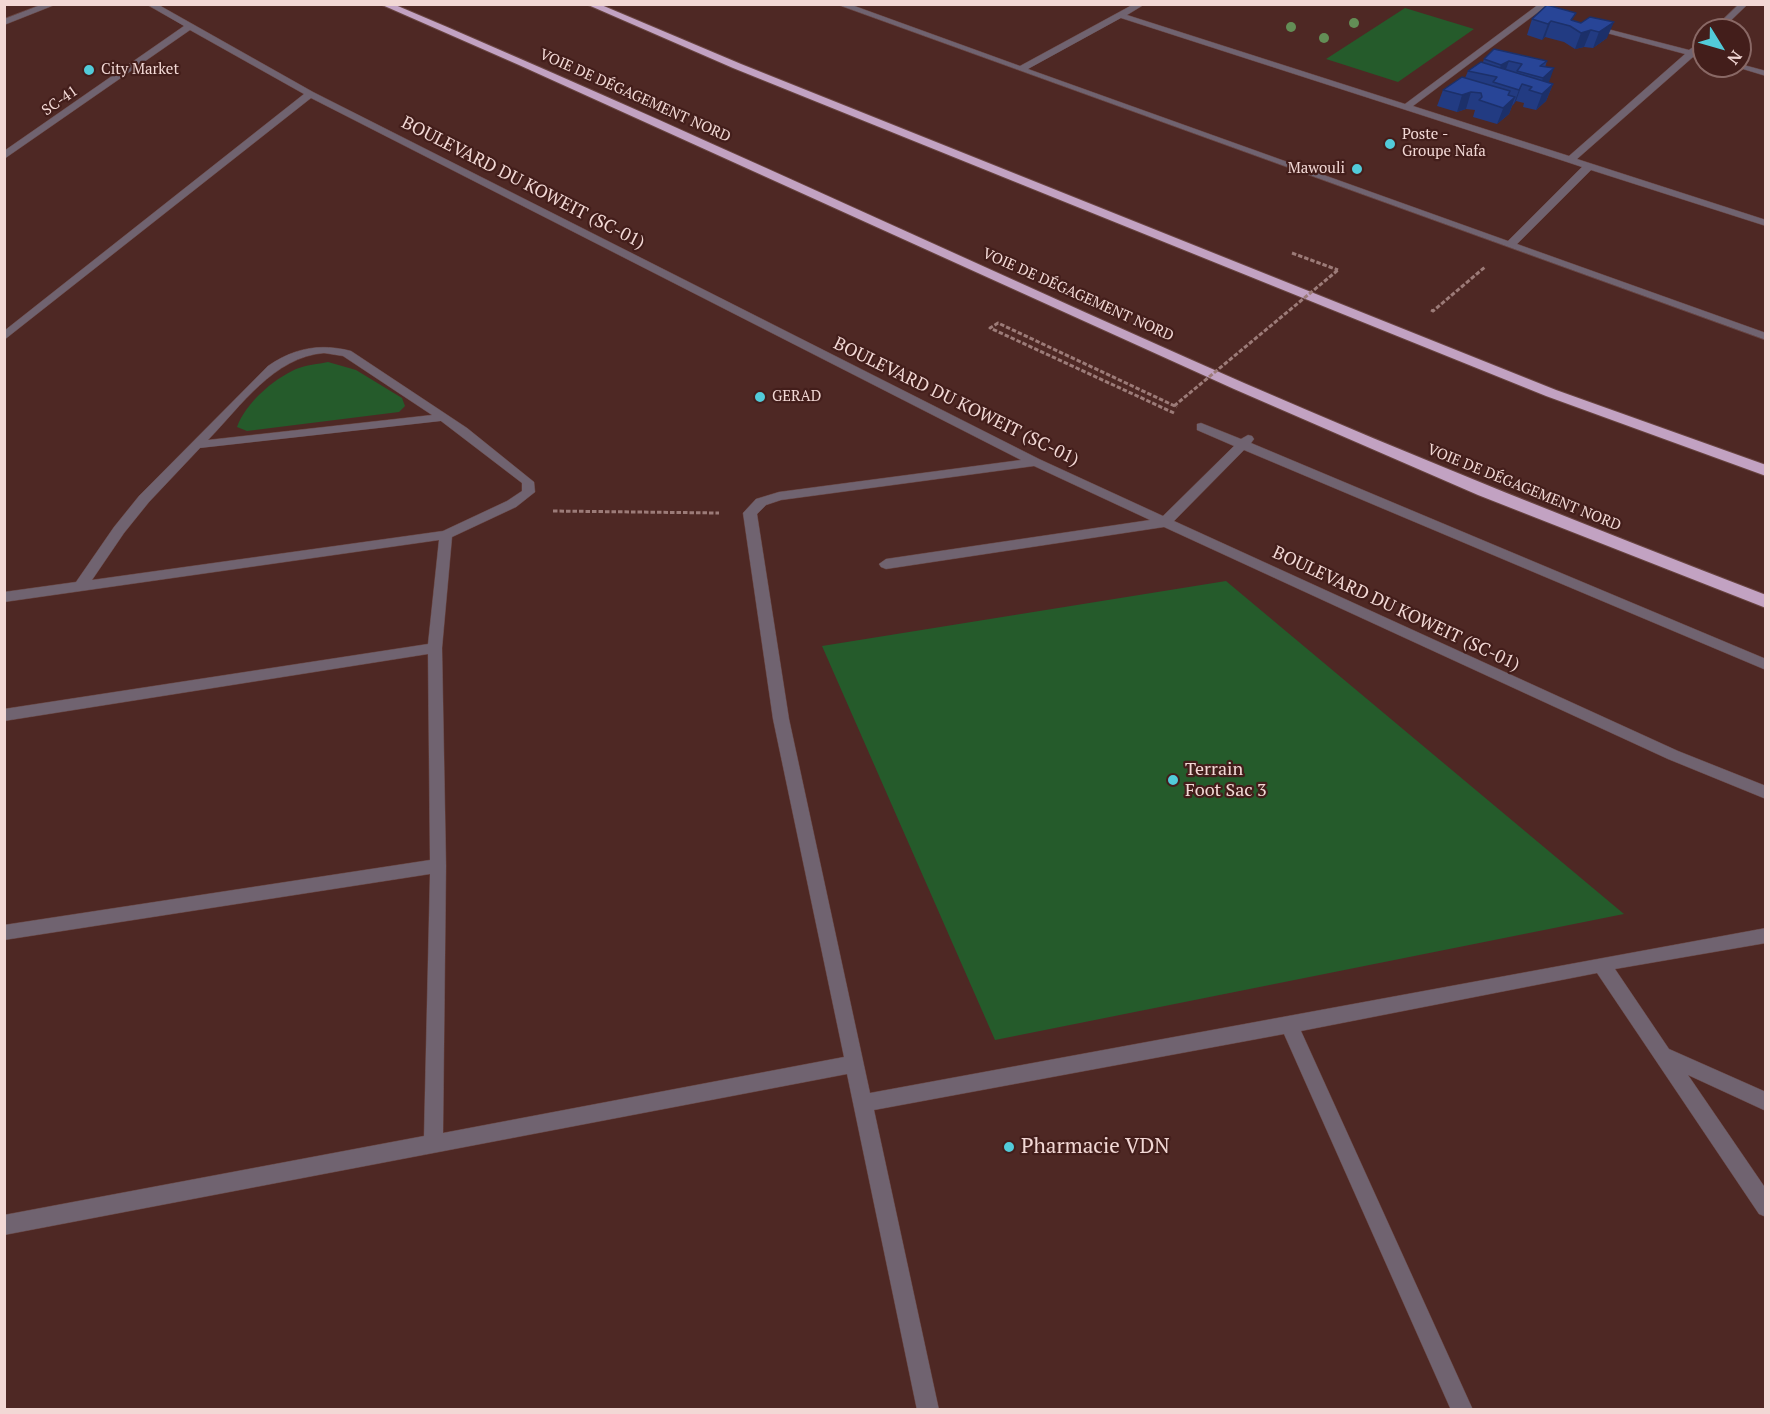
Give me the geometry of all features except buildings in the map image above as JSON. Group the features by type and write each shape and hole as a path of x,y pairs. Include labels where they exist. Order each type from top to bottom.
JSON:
{"highway":[{"name":"VOIE DE DÉGAGEMENT NORD","path":"384,4 534,68 1260,395 1483,491 1766,602"},
{"path":"590,4 737,66 1551,393 1766,471"}],"street":[{"path":"4,23 16,16 53,4"},
{"name":"BOULEVARD DU KOWEIT (SC-01)","path":"150,4 310,94 1035,462 1662,750 1766,793"},
{"path":"840,4 1766,337"},
{"path":"1406,107 1545,4"},
{"path":"1729,18 1744,4"},
{"path":"1021,69 1137,5"},
{"path":"1537,12 1548,15"},
{"path":"1120,15 1761,221 1766,209"},
{"path":"4,17 16,16"},
{"path":"1582,24 1691,54"},
{"name":"SC-41","path":"4,156 190,26"},
{"path":"1570,160 1691,54"},
{"path":"4,337 310,94"},
{"path":"1510,244 1589,166"},
{"path":"4,597 80,587 446,535 469,522 520,501 529,492 528,483 502,459 444,417 346,353 329,349 311,351 295,355 274,366 195,445 144,499 119,530 80,587"},
{"path":"195,445 444,417"},
{"path":"1201,428 1241,440 1766,665"},
{"path":"886,564 1165,522 1241,440"},
{"path":"928,1410 781,719 750,513 761,502 779,496 1035,462"},
{"path":"433,1145 438,866 435,648 446,535"},
{"path":"4,715 435,648"},
{"path":"4,933 438,866"},
{"path":"862,1104 1766,934"},
{"path":"1600,964 1665,1056 1766,1208"},
{"path":"1289,1025 1462,1410"},
{"path":"1665,1056 1766,1101"},
{"path":"4,1225 854,1064"}],"path":[{"path":"1424,307 1433,311 1510,244"},
{"path":"1159,406 990,328 998,323 1174,406 1338,270"},
{"path":"498,511 750,513"}],"green space":[{"path":"1405,8 1474,29 1398,82 1326,59"},
{"path":"328,362 356,370 402,398 405,406 399,412 247,431 237,427 253,401 278,379 300,368"},
{"name":"Terrain Foot Sac 3","path":"1226,581 1624,914 995,1040 822,646"}],"place":[{"name":"City Market","path":"89,70"},
{"name":"Poste - Groupe Nafa","path":"1390,144"},
{"name":"Mawouli","path":"1357,169"},
{"name":"GERAD","path":"760,397"},
{"name":"Terrain Foot Sac 3","path":"1173,780"},
{"name":"Pharmacie VDN","path":"1009,1147"}]}
